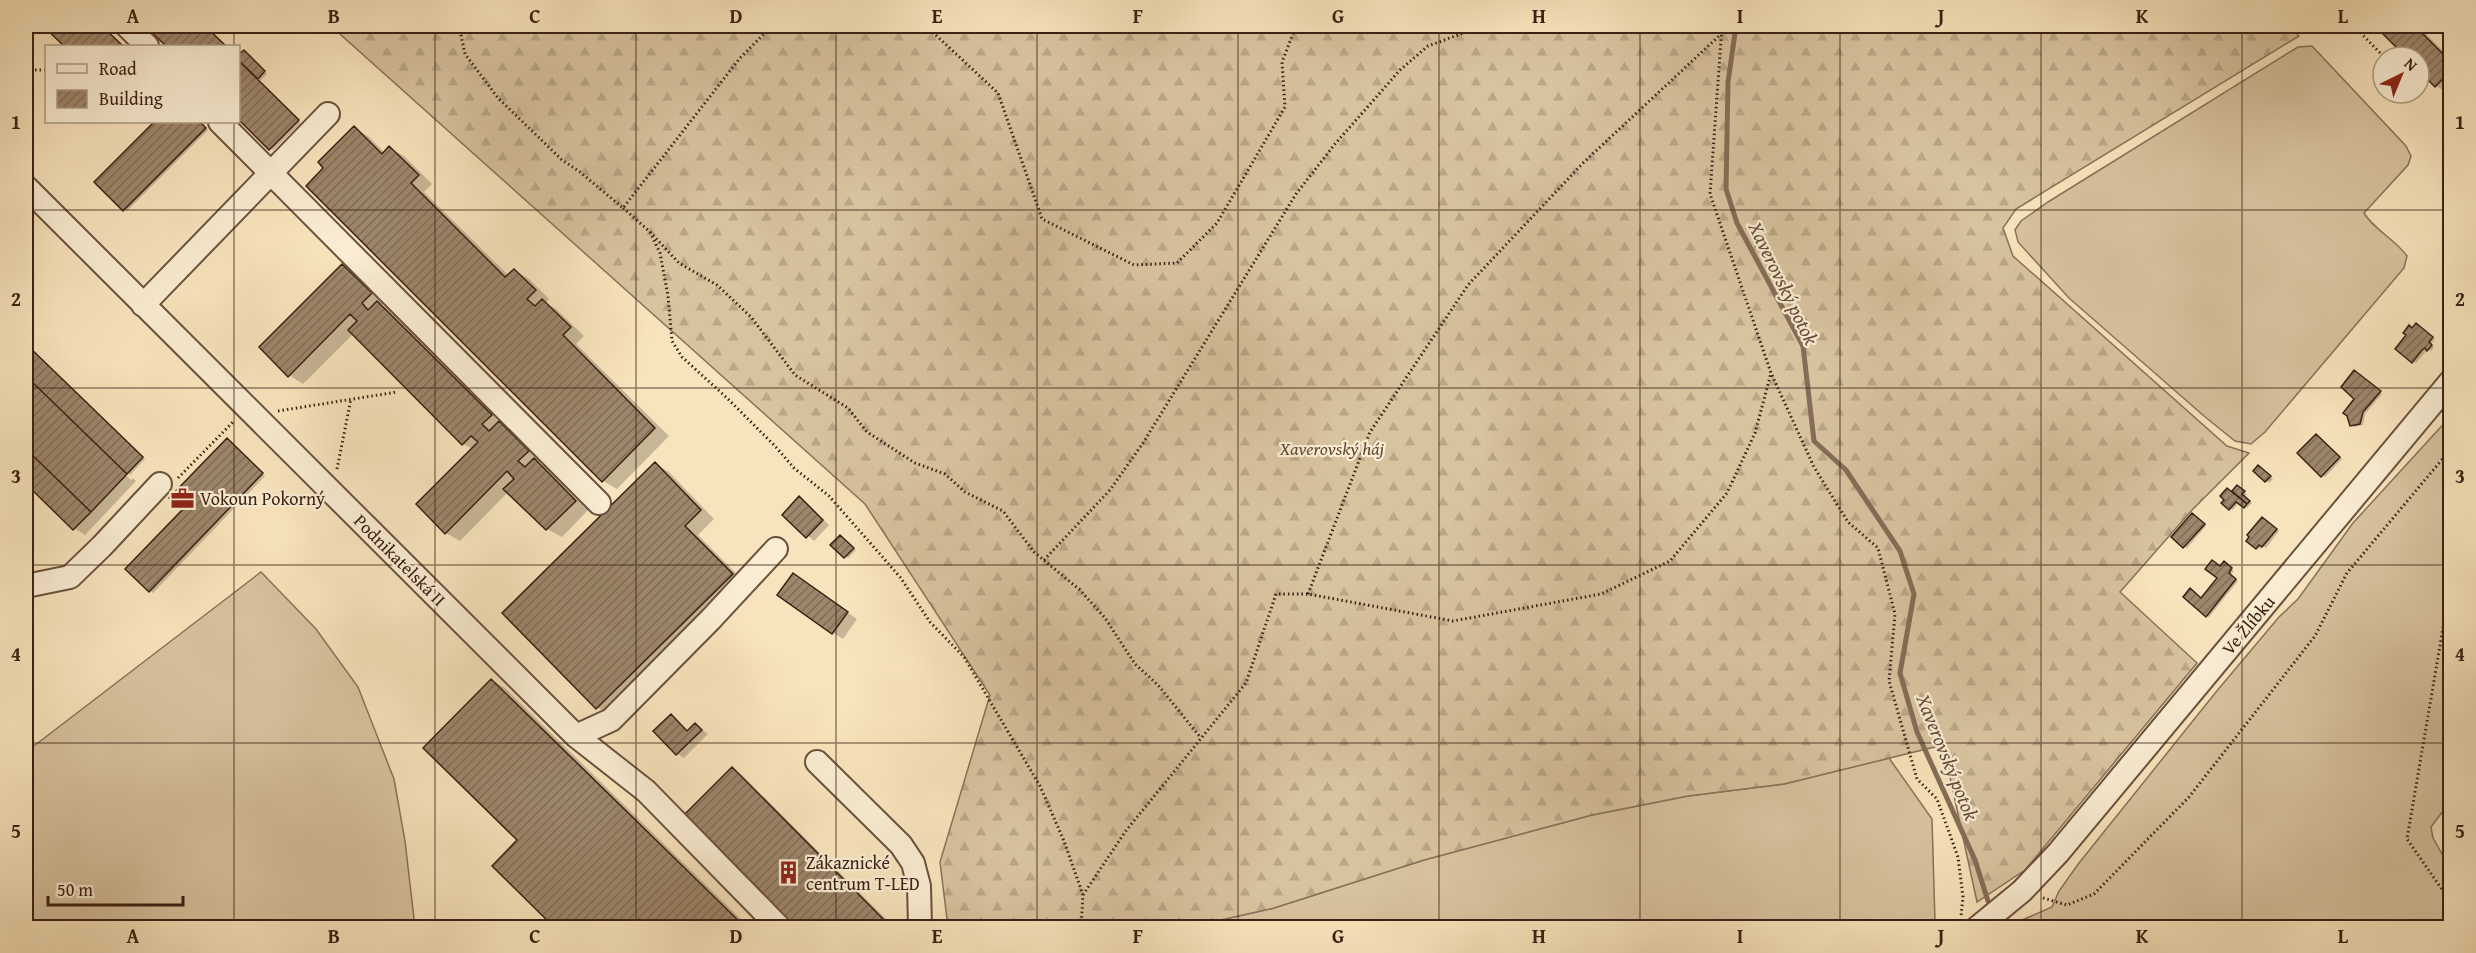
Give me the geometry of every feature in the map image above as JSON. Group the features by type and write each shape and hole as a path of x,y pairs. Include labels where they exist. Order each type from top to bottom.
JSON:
{"street":[{"path":"127,26 146,45"},
{"path":"143,305 328,114"},
{"path":"221,123 598,503"},
{"name":"Podnikatelská Ⅱ","path":"26,188 576,736 646,791 780,927"},
{"name":"Ve Žlíbku","path":"1969,924 2022,891 2045,866 2451,382"},
{"path":"26,586 70,577 160,484"},
{"path":"576,736 611,720 711,619 776,549"},
{"path":"818,762 901,845 913,863 920,886 920,927"}],"path":[{"path":"459,26 465,54 498,98 562,160 580,172 650,232 679,263 717,285 751,317 795,375 848,408 867,432 915,463 945,474 965,492 1003,511 1034,552 1080,590 1105,618 1135,664 1158,686 1201,738"},
{"path":"622,208 740,58 772,26"},
{"path":"926,26 998,93 1042,219 1134,265 1177,263 1217,223 1285,107 1282,62 1296,26"},
{"path":"1044,560 1110,490 1137,452 1296,194 1335,144 1400,70 1428,46 1483,26"},
{"path":"1722,26 1710,194 1771,373 1814,467 1848,522 1878,548 1895,614 1889,681 1917,779 1937,799 1958,857 1969,924"},
{"path":"2321,26 2321,35"},
{"path":"2354,26 2372,45"},
{"path":"1308,594 1370,432 1468,285 1584,162 1720,34"},
{"path":"26,77 27,70 45,70"},
{"path":"650,232 660,254 668,296 672,341 682,357 727,398 794,468 829,496 900,577 930,622 964,657 1040,786 1064,841 1083,895 1081,927"},
{"path":"1083,895 1125,832 1246,683 1276,594 1308,594 1453,621 1601,594 1670,561 1727,493 1755,433 1771,373"},
{"path":"252,414 397,392"},
{"path":"337,471 351,399"},
{"path":"160,484 173,483 231,424"},
{"path":"2043,898 2067,905 2094,894 2189,797 2315,636 2347,573 2451,450"},
{"path":"2451,587 2408,839 2451,901"}],"green space":[{"name":"Xaverovský háj","path":"331,26 2289,26 2299,36 2016,209 2003,228 2013,256 2227,446 2249,453 2192,510 2120,592 2197,663 2025,870 1977,902 1943,745 1784,784 1688,796 1592,815 1424,860 1274,908 1185,928 948,927 940,862 990,695 865,504"},
{"path":"2312,46 2406,146 2411,156 2408,165 2364,213 2407,256 2404,268 2265,432 2251,444 2235,441 2069,298 2018,242 2015,230 2021,221 2048,202 2298,47"},
{"path":"2450,417 2450,794 2449,803 2431,827 2433,838 2450,868 2450,927 2006,927 2052,907 2059,891 2079,863 2216,692 2279,617 2298,599 2353,523"},
{"path":"261,572 316,629 358,687 394,779 405,841 415,927 26,927 26,752"},
{"path":"1889,758 1932,819 1935,922 1920,927 1185,928 1274,908 1424,860 1592,815 1688,796 1784,784"}],"building":[{"path":"43,26 102,26 122,45 63,45"},
{"path":"145,26 205,26 225,45 165,45"},
{"path":"2375,26 2415,26 2450,61 2450,72 2435,87 2431,83 2431,45 2394,45"},
{"path":"244,50 265,71 258,79 240,62 240,53"},
{"path":"240,62 299,120 269,150 240,121"},
{"path":"153,123 201,123 206,128 123,211 94,182"},
{"path":"354,126 382,154 389,146 419,175 411,183 505,277 514,269 536,290 527,299 535,306 542,299 571,327 563,335 655,428 602,482 306,186 323,168 318,162"},
{"path":"342,264 372,293 362,303 368,310 377,301 492,415 482,424 489,431 499,421 529,451 518,461 525,467 534,458 576,501 546,530 503,489 514,479 507,471 445,534 416,504 478,442 471,436 462,445 348,330 357,321 350,314 288,377 259,347"},
{"path":"2416,323 2433,337 2429,342 2432,345 2427,351 2425,348 2422,350 2412,363 2395,349 2406,335 2403,333 2409,325 2412,328"},
{"path":"26,344 143,457 127,474 26,376"},
{"path":"2354,370 2381,391 2363,412 2360,424 2350,426 2347,416 2343,413 2354,399 2341,387"},
{"path":"26,376 127,474 91,512 26,449"},
{"path":"2316,434 2340,457 2321,477 2297,453"},
{"path":"227,438 263,473 149,592 125,569 182,510 169,498"},
{"path":"26,449 91,512 73,530 26,484"},
{"path":"655,462 701,510 685,526 733,574 596,709 502,613"},
{"path":"2258,465 2271,476 2265,482 2253,471"},
{"path":"2237,485 2245,491 2242,494 2250,501 2247,504 2232,491"},
{"path":"2227,488 2247,504 2244,508 2236,502 2229,510 2221,503 2224,500 2220,496"},
{"path":"799,496 823,520 806,538 782,515"},
{"path":"2192,513 2205,524 2183,548 2171,537"},
{"path":"2262,517 2277,529 2262,547 2259,545 2256,549 2246,541 2249,537 2247,535"},
{"path":"840,535 854,548 844,558 830,545"},
{"path":"2212,560 2220,566 2224,561 2232,568 2229,573 2236,579 2206,617 2183,597 2190,588 2201,598 2217,578 2205,569"},
{"path":"793,573 848,612 832,634 777,595"},
{"path":"491,679 746,928 555,928 492,866 517,840 423,748"},
{"path":"671,714 687,731 695,723 702,730 676,755 653,731"},
{"name":"Zákaznické centrum T-LED","path":"732,767 892,928 795,928 683,816"}],"waterway":[{"name":"Xaverovský potok","path":"1736,26 1728,82 1726,189 1737,223 1803,346 1814,441 1846,470 1900,551 1914,594 1900,673 1917,732 1975,860 1988,901"}],"place":[{"name":"Vokoun Pokorný","path":"182,498"},
{"name":"Zákaznické centrum T-LED","path":"788,872"}]}
